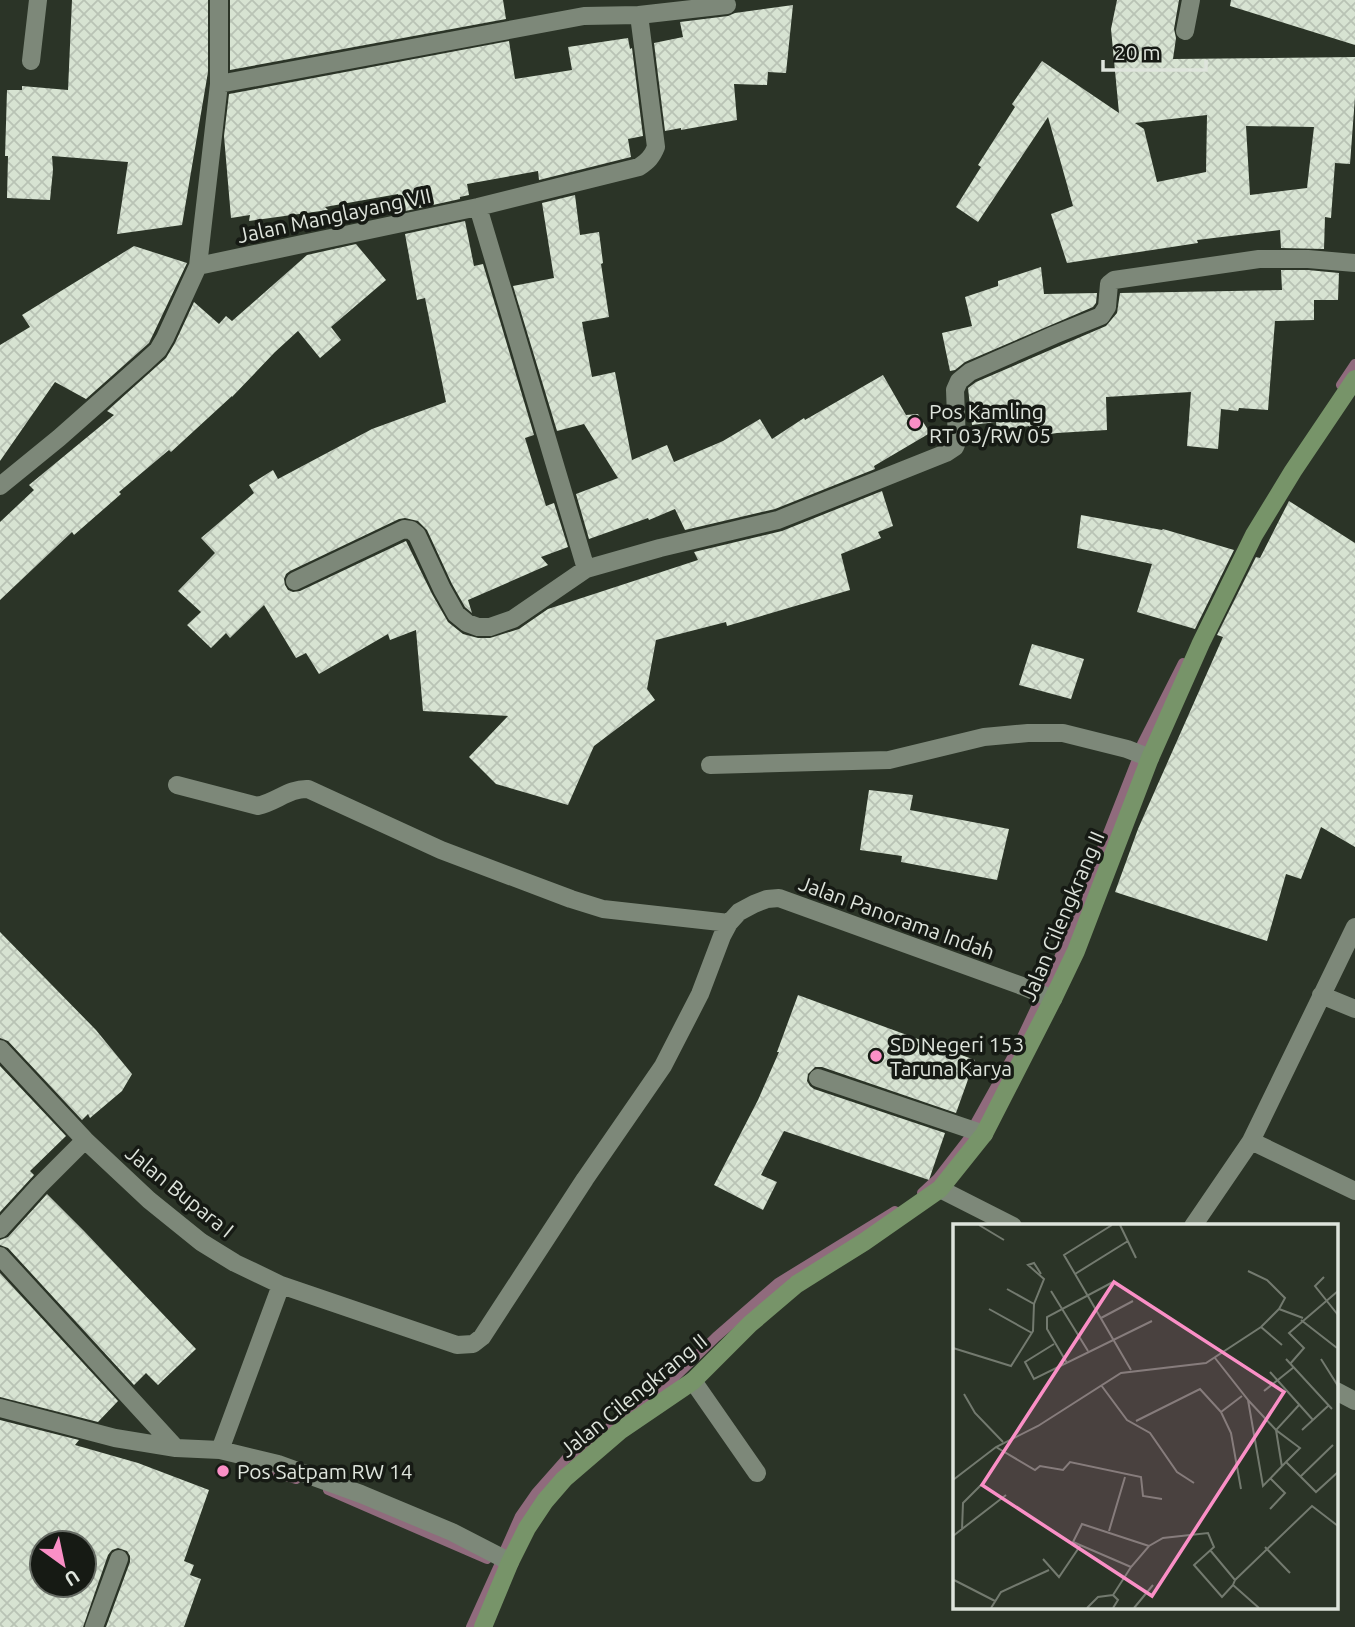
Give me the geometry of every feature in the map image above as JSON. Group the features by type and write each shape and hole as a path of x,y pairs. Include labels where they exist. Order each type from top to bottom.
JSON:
{"street":[{"path":"31,61 38,0"},
{"path":"0,486 59,438 158,350 198,266 219,84 219,0"},
{"path":"1185,31 1191,0"},
{"path":"219,84 584,8 639,15 727,5"},
{"name":"Jalan Manglayang VII","path":"198,266 478,207 639,167 649,161 656,147 639,15"},
{"path":"478,207 586,569"},
{"path":"295,581 404,529 411,530 417,535 456,614 478,627 490,627 513,620 586,569 778,520 946,453 955,447 957,442 955,390 959,382 970,372 1101,317 1107,307 1110,284 1114,280 1259,260 1308,259 1355,263"},
{"name":"Jalan Cilengkrang II","path":"483,1627 527,1528 564,1479 621,1430 692,1381 750,1324 797,1284 940,1189 984,1134 1076,951 1150,758 1200,643 1254,535 1355,379"},
{"path":"710,765 889,760 984,737 1028,733 1063,733 1127,749 1150,758"},
{"path":"177,785 258,806 295,790 308,789 441,850 571,899 603,909 729,923"},
{"name":"Jalan Panorama Indah","path":"729,923 739,912 754,904 779,898 1053,999"},
{"name":"Jalan Bupara I","path":"0,1049 85,1140 149,1200 201,1242 234,1263 281,1285 457,1345 473,1344 482,1337 584,1179 663,1066 700,993 729,923"},
{"path":"1194,1224 1251,1141 1355,927"},
{"path":"1321,995 1355,1009"},
{"path":"818,1078 984,1134"},
{"path":"0,1229 85,1140"},
{"path":"1251,1141 1355,1191"},
{"path":"940,1189 1009,1224"},
{"path":"0,1256 176,1448"},
{"path":"220,1450 281,1285"},
{"path":"692,1381 757,1473"},
{"path":"1338,1392 1355,1401"},
{"path":"0,1408 114,1438 176,1448 220,1450 278,1464 361,1494 452,1532 510,1562"},
{"path":"94,1627 119,1559"}],"building":[{"path":"72,0 208,0 208,72 182,225 117,234 128,162 52,156 50,200 7,198 7,90 22,90 22,86 68,90"},
{"path":"230,0 503,0 506,19 230,70"},
{"path":"1117,0 1179,0 1173,59 1355,57 1350,164 1335,163 1331,218 1325,217 1324,249 1281,248 1280,230 1197,240 1198,243 1067,263 1051,214 1073,206 1048,117 978,222 956,207 981,167 978,165 1015,107 1012,104 1042,61 1119,113 1111,29","holes":["1207,115 1206,172 1157,182 1144,129 1135,123","1246,126 1314,127 1307,188 1250,195"]},
{"path":"1231,0 1355,0 1355,45 1230,6"},
{"path":"793,5 786,73 768,72 767,85 734,84 737,120 665,131 654,43 683,37 680,22"},
{"path":"628,38 630,49 632,48 643,136 628,139 631,157 539,180 538,171 467,184 469,195 460,199 401,212 398,194 325,207 328,210 249,221 250,215 231,218 224,136 229,94 509,41 515,79 572,70 568,47"},
{"path":"575,195 580,235 599,232 609,317 582,322 592,377 615,372 632,460 667,445 674,462 723,441 760,419 772,439 804,418 805,420 883,375 906,415 918,414 930,433 874,466 875,469 775,509 685,530 675,509 589,539 576,494 618,478 584,424 557,431 513,286 554,278 542,203"},
{"path":"465,221 474,266 483,264 534,435 525,438 546,506 554,503 568,547 541,557 548,565 468,600 472,613 465,607 452,584 427,530 418,521 405,518 290,571 284,579 288,590 300,591 406,541 448,622 463,634 490,638 519,629 548,609 698,560 694,552 782,531 882,491 893,526 878,532 881,538 841,554 850,590 727,626 726,622 656,640 647,689 655,700 594,746 568,805 496,784 469,757 508,716 423,711 416,630 390,640 388,634 319,674 306,653 296,658 264,605 230,638 226,633 211,648 187,625 201,612 178,591 215,553 201,538 254,493 249,485 273,470 278,479 372,429 446,402 425,298 417,300 405,234"},
{"path":"356,244 386,280 331,327 341,340 320,358 298,331 232,397 171,452 169,450 119,492 121,494 74,535 72,532 0,600 0,522 34,490 29,485 114,415 107,411 166,358 194,302 219,324 226,316 232,321 307,255"},
{"path":"134,246 187,263 149,343 86,399 55,382 0,461 0,345 30,327 22,315"},
{"path":"1041,267 1044,294 1097,293 1096,303 1093,307 950,371 942,333 972,326 965,297 998,286 998,281"},
{"path":"1281,270 1339,273 1338,300 1314,300 1314,320 1275,321 1268,410 1221,409 1218,449 1187,446 1191,392 1106,397 1107,430 1030,437 1029,426 997,431 996,422 972,425 968,388 976,382 1106,326 1117,313 1120,293 1282,290"},
{"path":"1289,501 1355,543 1355,847 1321,827 1301,879 1286,874 1267,941 1115,892 1138,829 1223,637 1217,635 1256,557 1260,558"},
{"path":"1081,515 1163,529 1234,550 1195,629 1137,612 1152,564 1077,548"},
{"path":"1032,644 1084,659 1071,699 1019,685"},
{"path":"869,790 913,795 910,810 1009,829 997,880 901,862 902,856 860,850"},
{"path":"0,932 96,1030 132,1074 122,1091 90,1118 88,1114 82,1120 8,1041 0,1038"},
{"path":"798,995 975,1060 956,1113 822,1067 815,1067 808,1074 807,1081 814,1089 945,1133 929,1180 784,1131 761,1175 777,1182 763,1210 714,1185 758,1100 779,1052"},
{"path":"0,1066 66,1136 30,1171 34,1175 0,1212"},
{"path":"47,1194 196,1349 158,1385 146,1373 134,1385 8,1248 0,1245 0,1240 8,1237"},
{"path":"0,1273 118,1401 98,1422 0,1397"},
{"path":"0,1420 79,1440 75,1445 138,1463 209,1490 184,1561 194,1565 190,1575 201,1579 184,1627 106,1627 130,1562 127,1551 118,1548 112,1550 98,1584 98,1529 28,1529 28,1599 93,1599 83,1627 0,1627"}],"waterway":[{"path":"1341,385 1355,364"},
{"path":"1142,744 1183,663"},
{"path":"1045,988 1136,762"},
{"path":"976,1122 1014,1054 1039,1001"},
{"path":"922,1193 937,1179 968,1139"},
{"path":"504,1552 520,1516 566,1459 675,1377 778,1283 895,1211"},
{"path":"245,1464 296,1479"},
{"path":"328,1490 487,1559"},
{"path":"471,1627 501,1561"}],"place":[{"name":"Pos Kamling RT 03/RW 05","path":"915,423"},
{"name":"SD Negeri 153 Taruna Karya","path":"876,1056"},
{"name":"Pos Satpam RW 14","path":"223,1471"}]}
